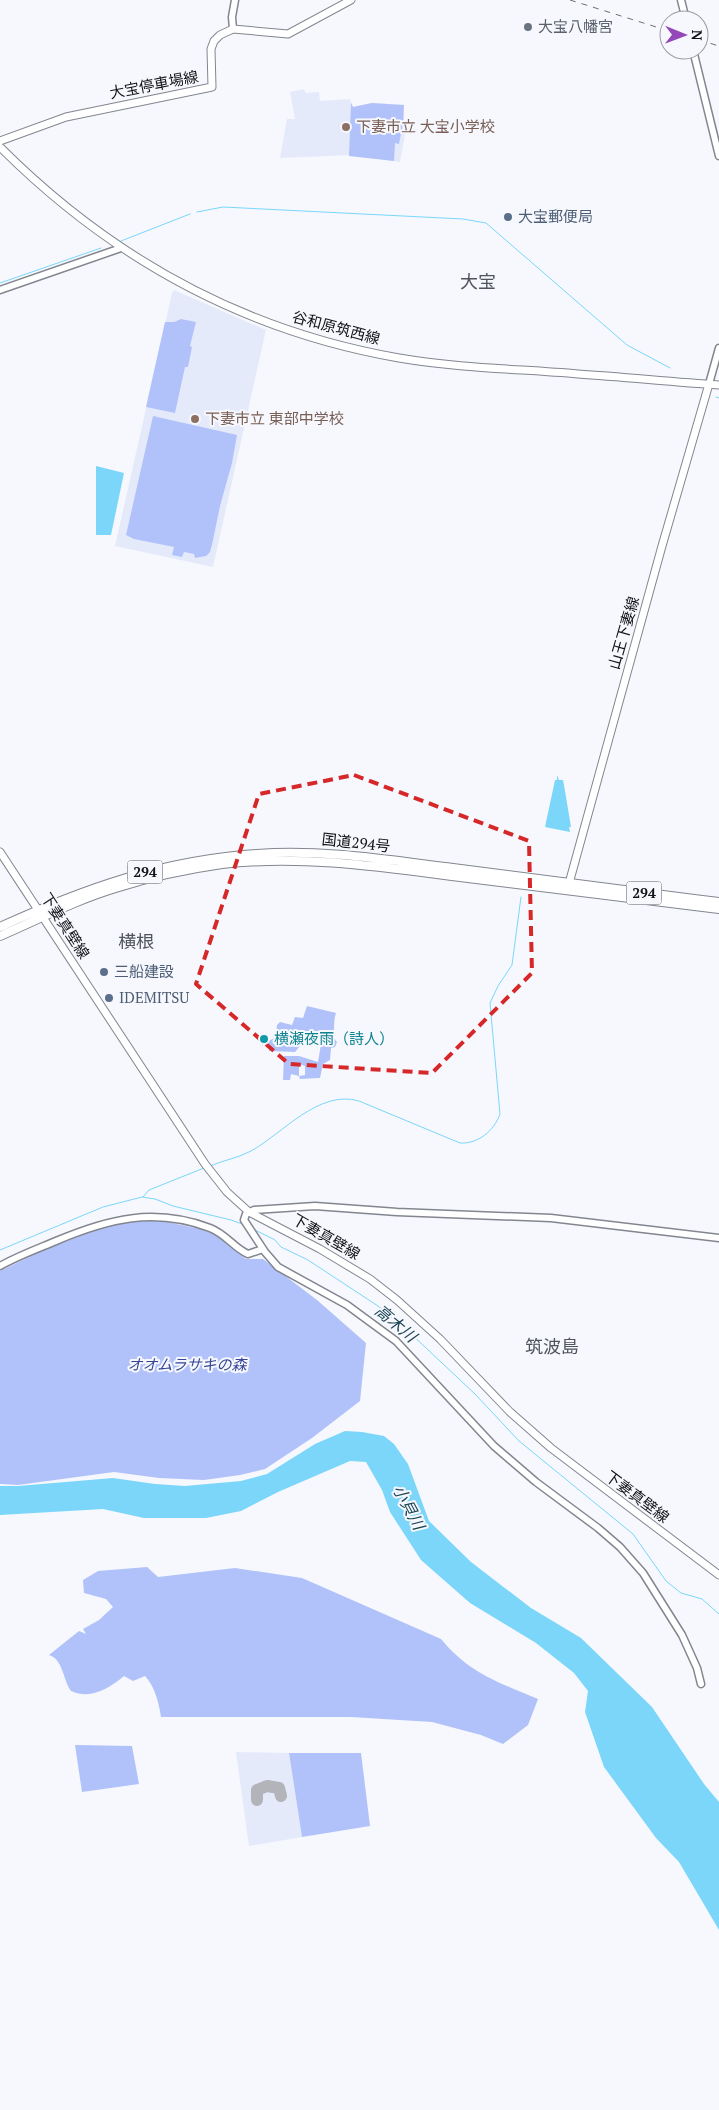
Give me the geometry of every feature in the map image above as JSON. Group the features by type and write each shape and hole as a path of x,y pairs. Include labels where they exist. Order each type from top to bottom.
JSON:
{"highway":[{"name":"国道294号","path":"0,926 106,883 157,869 223,857 256,854 343,855 719,909"},
{"name":"国道294号","path":"42,917 99,894 157,876 224,864 267,861 350,864 719,902"},
{"name":"294","path":"0,936 42,917"}],"main road":[{"path":"233,30 288,34 351,0"},
{"name":"大宝停車場線","path":"0,141 66,117 212,88 212,46 220,35 233,30"},
{"name":"谷和原筑西線","path":"0,148 68,210 121,248 174,280 231,307 284,328 348,347 435,363 719,385"},
{"name":"山王下妻線","path":"568,887 709,384"},
{"name":"下妻真壁線","path":"0,852 207,1167 227,1192 249,1212 320,1249 379,1286 440,1339 510,1412 551,1448 719,1575"}],"street":[{"path":"233,30 232,17 235,0"},
{"path":"696,60 719,156"},
{"path":"0,290 121,248"},
{"path":"709,384 719,348"},
{"path":"700,1684 697,1668 682,1635 643,1573 620,1547 598,1528 536,1482 494,1446 396,1341 347,1305 284,1271 273,1262 244,1222 244,1217 249,1212 268,1208 315,1206 397,1212 550,1218 719,1238"},
{"path":"0,1266 87,1228 130,1217 169,1218 205,1226 223,1234 248,1254 263,1249"}],"highlighted area":[{"path":"354,775 529,841 532,973 432,1073 289,1064 196,984 259,794"}],"shaded area":[{"name":"下妻市立 大宝小学校","path":"304,89 306,93 319,92 320,101 350,99 353,107 372,103 404,105 404,122 407,123 400,162 352,155 280,158 287,119 295,119 290,92"},
{"name":"下妻市立 東部中学校","path":"174,290 266,330 213,567 115,546"},
{"path":"236,1752 289,1753 302,1837 249,1846"}],"green space":[{"path":"351,103 353,107 372,103 404,105 399,144 395,143 394,161 349,156"},
{"path":"181,319 196,322 190,346 192,347 188,367 185,367 175,413 146,407 165,322 174,322"},
{"path":"153,416 237,435 212,545 210,552 206,556 195,558 194,554 184,552 182,557 172,555 174,547 134,539 126,535"},
{"path":"307,1006 336,1013 333,1037 337,1042 335,1047 331,1048 330,1060 323,1064 320,1078 300,1079 299,1076 291,1074 290,1080 283,1080 284,1056 299,1056 318,1062 322,1038 319,1035 302,1034 300,1046 295,1052 269,1051 269,1046 264,1044 262,1046 264,1040 269,1041 276,1037 277,1025 280,1022 292,1025 295,1017 303,1018","holes":["299,1064 305,1066 305,1075 299,1076"]},
{"name":"オオムラサキの森","path":"137,1220 167,1222 200,1229 221,1237 246,1259 263,1259 317,1300 366,1343 360,1401 312,1438 265,1469 240,1475 204,1480 159,1478 114,1472 18,1485 0,1484 0,1271 44,1250 102,1227"},
{"path":"147,1567 158,1577 235,1568 302,1578 441,1639 463,1661 485,1676 538,1699 528,1725 503,1744 481,1735 432,1722 351,1717 161,1717 156,1695 145,1676 133,1681 124,1676 112,1685 93,1693 86,1694 71,1691 60,1665 54,1657 49,1655 79,1631 86,1634 83,1629 99,1620 113,1607 106,1599 84,1593 83,1580 98,1571"},
{"path":"75,1745 132,1746 139,1784 82,1792"},
{"path":"289,1753 361,1753 370,1826 302,1837"}],"water":[{"path":"96,466 124,473 111,535 96,535"},
{"path":"557,775 559,780 563,780 571,827 569,827 570,832 545,827"},
{"name":"小貝川","path":"345,1431 384,1436 394,1444 408,1464 429,1521 471,1562 531,1608 581,1638 652,1707 704,1784 719,1802 719,1930 679,1862 656,1838 604,1767 585,1712 588,1691 574,1673 536,1643 470,1603 421,1560 390,1512 382,1490 366,1462 350,1461 278,1492 241,1511 206,1518 144,1518 103,1509 0,1515 0,1486 113,1478 185,1486 241,1481 267,1474 315,1444"}],"waterway":[{"path":"197,212 223,207 463,219 486,223 627,345 670,368"},
{"path":"121,241 190,214"},
{"path":"0,283 101,248"},
{"path":"210,1166 251,1151 315,1107 330,1101 344,1099 359,1101 460,1143 479,1139 489,1131 500,1114 490,1003 498,986 512,965 521,897"},
{"path":"143,1197 149,1190 204,1168"},
{"name":"高木川","path":"0,1250 103,1207 142,1197 245,1225"},
{"name":"高木川","path":"253,1229 275,1240 281,1247 308,1260 378,1306 408,1331 475,1394 519,1441 633,1534 666,1581 681,1593 702,1599 719,1614"}],"taxiway":[{"path":"257,1800 257,1790 267,1786 279,1788 281,1796"}],"railway":[{"path":"570,0 659,28"},
{"path":"709,43 719,46"}],"place":[{"name":"大宝八幡宮","path":"528,27"},
{"name":"下妻市立 大宝小学校","path":"346,127"},
{"name":"大宝郵便局","path":"508,217"},
{"name":"下妻市立 東部中学校","path":"195,419"},
{"name":"三船建設","path":"104,972"},
{"name":"IDEMITSU","path":"109,998"},
{"name":"横瀬夜雨（詩人）","path":"264,1039"}],"district":[{"name":"大宝","path":"478,282"},
{"name":"横根","path":"136,942"},
{"name":"筑波島","path":"552,1347"}]}
